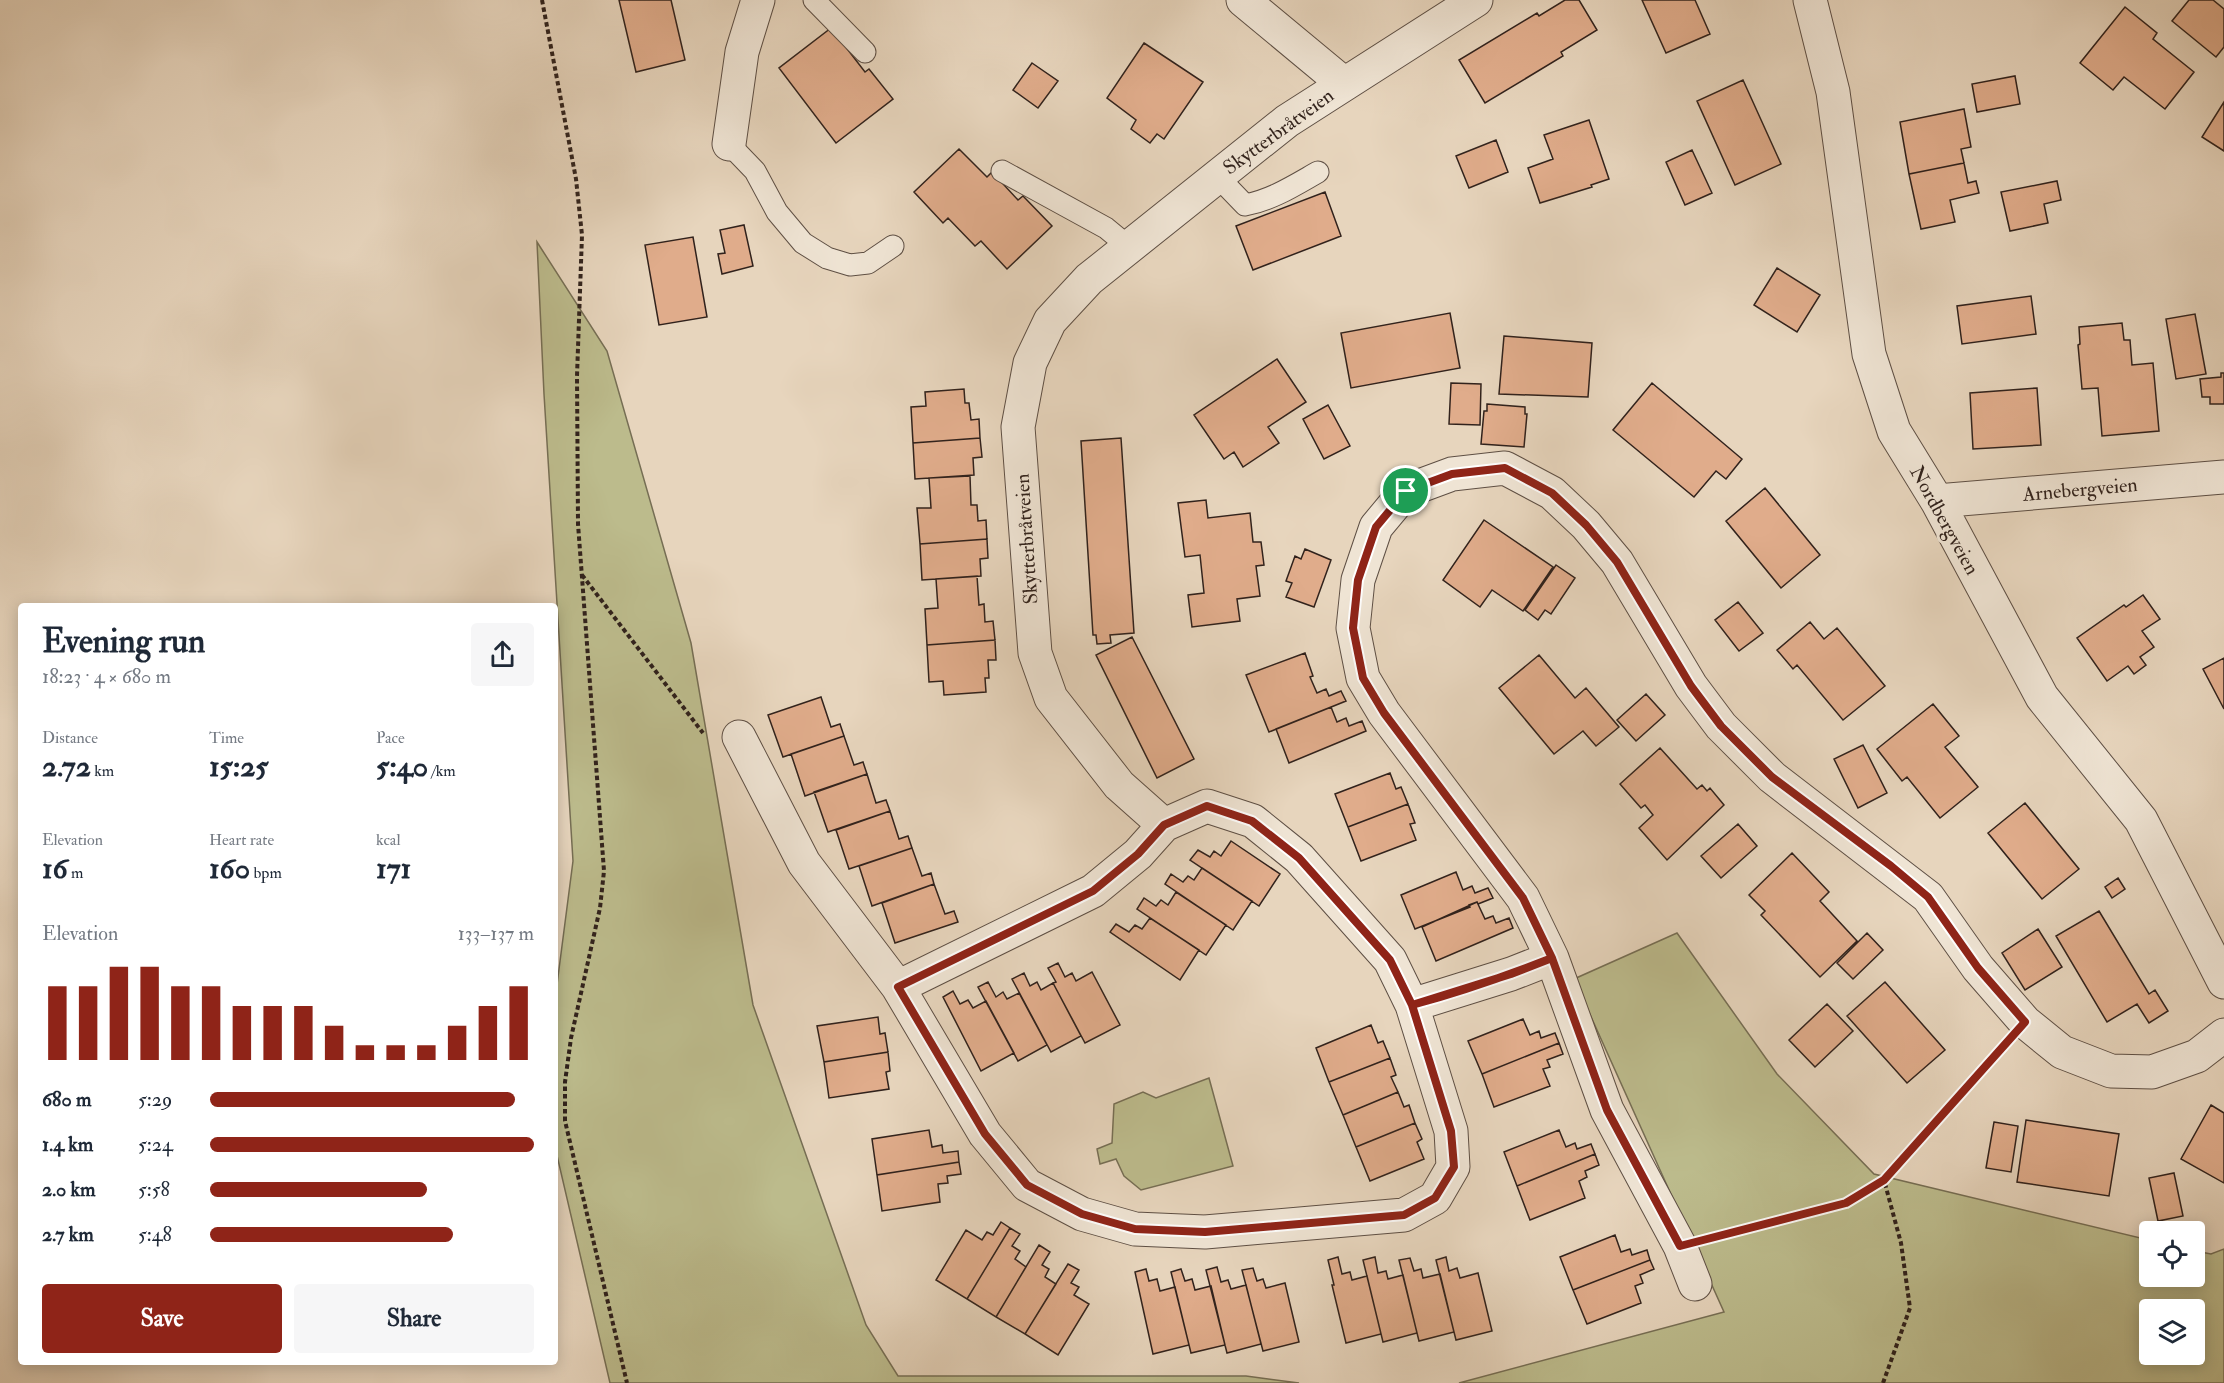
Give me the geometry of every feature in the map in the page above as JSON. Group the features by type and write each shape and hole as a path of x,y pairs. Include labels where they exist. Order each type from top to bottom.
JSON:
{"street":[{"path":"729,144 742,52 758,0"},
{"name":"Skytterbråtveien","path":"1243,0 1343,83"},
{"name":"Skytterbråtveien","path":"1164,825 1119,785 1051,698 1035,653 1018,427 1030,363 1050,321 1089,279 1287,121 1343,83 1476,0"},
{"name":"Nordbergveien","path":"1810,0 1833,92 1869,354 1894,430 1937,501 2042,697 2141,820 2224,982"},
{"path":"1695,1284 1680,1246 1607,1110 1552,958 1523,898 1379,705 1363,678 1353,628 1358,580 1376,527 1406,491 1452,474 1505,468 1552,493 1586,525 1617,562 1691,686 1721,726 1772,777 1891,866 1928,897 1978,968 2025,1022 2062,1052 2111,1071 2152,1072 2197,1056 2224,1035"},
{"name":"Arnebergveien","path":"1937,501 2224,477"},
{"path":"745,748 804,863 898,987 985,1134 1027,1185 1082,1214 1135,1229 1205,1232 1404,1215 1435,1198 1454,1167 1451,1131 1412,1005 1390,960 1299,858 1252,821 1207,806 1164,825 1138,854 1093,891 898,987"},
{"path":"1412,1005 1511,974 1552,958"}],"lane":[{"path":"814,0 865,52"},
{"path":"729,144 755,171 777,212 804,243 827,258 850,265 868,263 893,246"},
{"path":"1002,171 1106,228 1129,247"},
{"path":"1217,176 1245,205 1258,203 1318,172"}],"path":[{"path":"542,0 576,179 582,235 577,376 578,524 604,871 600,908 571,1038 565,1082 565,1120 627,1383"},
{"path":"581,574 709,740 745,748"},
{"path":"1680,1246 1846,1203 1884,1180 2025,1022"},
{"path":"1883,1383 1910,1308 1901,1243 1884,1180"}],"shaded area":[{"path":"537,242 607,351 691,643 753,1005 866,1325 898,1376 1246,1376 1299,1383 610,1383 558,1160 558,977 573,861 544,394"},
{"path":"1677,933 1777,1074 1874,1174 2139,1238 2139,1287 2205,1287 2205,1253 2211,1254 2224,1249 2224,1383 1459,1383 1724,1312 1574,979"},
{"path":"1209,1078 1233,1166 1141,1190 1124,1176 1116,1159 1100,1164 1097,1149 1112,1143 1114,1104 1143,1092 1156,1098"}],"building":[{"path":"619,0 671,0 685,60 636,72"},
{"path":"1565,0 1579,0 1597,30 1561,52 1563,56 1485,103 1459,60 1537,13 1539,16"},
{"path":"1642,0 1695,0 1710,34 1666,53"},
{"path":"2189,0 2213,0 2224,9 2224,47 2216,57 2172,21"},
{"path":"2125,7 2157,33 2153,39 2194,72 2165,109 2124,77 2113,90 2080,63"},
{"path":"831,28 865,72 869,69 893,99 836,143 779,68"},
{"path":"1144,43 1203,82 1164,139 1157,134 1150,143 1131,129 1136,120 1107,98"},
{"path":"1032,63 1058,81 1038,108 1013,90"},
{"path":"2015,76 2020,104 1977,112 1972,84"},
{"path":"1743,80 1781,164 1735,185 1697,101"},
{"path":"2224,102 2224,151 2202,137"},
{"path":"1964,109 1971,147 1961,149 1964,163 1909,174 1900,122"},
{"path":"1589,120 1609,179 1591,185 1592,187 1540,203 1528,168 1553,159 1544,135"},
{"path":"1496,140 1508,172 1469,188 1456,156"},
{"path":"959,149 987,177 992,172 1018,200 1023,196 1052,226 1007,269 981,241 975,246 948,218 943,223 914,192"},
{"path":"1692,150 1712,193 1685,205 1666,162"},
{"path":"1964,163 1968,183 1976,181 1979,193 1950,200 1955,222 1921,229 1909,174"},
{"path":"2057,181 2061,200 2044,204 2048,223 2010,231 2001,192"},
{"path":"1325,192 1341,236 1253,270 1236,226"},
{"path":"744,225 753,266 722,274 718,254 725,253 720,230"},
{"path":"693,237 707,317 659,325 645,245"},
{"path":"1777,268 1820,295 1797,332 1754,305"},
{"path":"2031,296 2036,334 1962,344 1957,306"},
{"path":"1450,313 1460,368 1351,388 1341,333"},
{"path":"2195,314 2206,374 2176,379 2166,319"},
{"path":"2122,323 2124,340 2130,340 2132,365 2153,363 2159,431 2102,436 2098,388 2082,389 2078,345 2080,344 2079,327"},
{"path":"1504,336 1592,343 1588,397 1499,394"},
{"path":"1277,359 1306,402 1268,427 1279,443 1243,467 1234,452 1224,459 1194,415"},
{"path":"2221,373 2224,373 2224,404 2210,404 2210,397 2202,397 2200,379 2221,377"},
{"path":"1451,383 1481,384 1480,425 1449,424"},
{"path":"1652,383 1742,459 1726,479 1716,471 1694,497 1613,430"},
{"path":"2037,388 2041,445 1973,449 1970,393"},
{"path":"964,389 965,403 969,403 971,420 979,419 980,438 913,443 911,407 926,406 925,392"},
{"path":"1487,404 1525,407 1525,414 1527,414 1524,447 1481,444 1484,411 1487,411"},
{"path":"1328,405 1350,446 1324,459 1303,419"},
{"path":"980,438 982,457 973,458 974,475 915,479 913,443"},
{"path":"1121,438 1134,633 1110,635 1111,643 1097,644 1096,635 1093,635 1081,441"},
{"path":"970,476 971,505 977,505 978,521 986,520 987,539 920,544 917,508 931,508 929,478"},
{"path":"1765,488 1820,555 1781,588 1726,521"},
{"path":"1206,500 1208,518 1250,513 1253,542 1261,542 1264,565 1256,566 1260,596 1237,599 1240,621 1192,627 1188,595 1204,593 1200,555 1185,557 1178,503"},
{"path":"1484,520 1553,567 1523,611 1492,590 1480,607 1443,580"},
{"path":"987,539 988,558 980,559 981,576 922,580 920,544"},
{"path":"1305,549 1331,560 1314,607 1286,597 1292,583 1286,581 1295,556 1301,559"},
{"path":"1556,565 1575,578 1551,614 1545,610 1538,620 1525,610"},
{"path":"977,576 979,605 984,604 985,622 993,621 995,640 927,645 925,609 938,608 936,579"},
{"path":"2143,595 2160,619 2142,631 2154,647 2140,657 2146,665 2134,674 2128,666 2107,681 2077,638 2124,605 2126,607"},
{"path":"1738,602 1763,633 1739,651 1715,620"},
{"path":"1810,622 1824,639 1837,628 1885,686 1843,720 1797,665 1793,669 1777,650"},
{"path":"1132,637 1194,759 1157,778 1096,655"},
{"path":"995,640 996,660 988,660 989,678 985,678 986,692 944,695 943,681 929,682 927,645"},
{"path":"1305,653 1313,676 1310,677 1317,693 1326,689 1329,696 1341,691 1346,701 1269,732 1246,675"},
{"path":"1539,655 1575,698 1586,688 1619,727 1596,746 1583,731 1554,754 1499,688"},
{"path":"2224,658 2224,709 2203,669"},
{"path":"1646,694 1665,715 1636,741 1617,720"},
{"path":"821,697 831,727 840,724 844,736 783,757 768,715"},
{"path":"1933,704 1959,736 1945,747 1978,787 1940,818 1907,777 1902,781 1877,749"},
{"path":"1331,707 1337,722 1346,718 1349,726 1362,721 1366,731 1289,763 1276,729"},
{"path":"844,736 854,765 863,762 867,774 805,796 791,754"},
{"path":"1863,745 1887,793 1858,808 1834,759"},
{"path":"1660,748 1697,789 1702,785 1707,791 1710,788 1724,805 1667,860 1639,828 1653,815 1645,805 1641,808 1620,784"},
{"path":"1390,773 1396,789 1401,787 1408,804 1348,827 1335,794"},
{"path":"867,774 876,803 886,800 890,811 828,832 814,792"},
{"path":"2025,803 2079,869 2042,899 1988,833"},
{"path":"1408,804 1415,823 1410,824 1416,840 1361,861 1348,827"},
{"path":"890,811 899,839 908,836 912,848 849,869 836,830"},
{"path":"1738,824 1757,846 1721,878 1701,856"},
{"path":"1231,841 1280,874 1259,906 1190,860 1198,850 1210,857 1214,851 1221,856"},
{"path":"912,848 922,876 931,873 934,884 872,906 859,866"},
{"path":"1792,853 1829,892 1820,901 1857,941 1820,977 1761,915 1765,911 1749,895"},
{"path":"1202,868 1252,901 1233,930 1165,884 1171,874 1183,882 1188,876 1194,880"},
{"path":"1456,872 1463,890 1472,886 1475,893 1488,888 1493,898 1469,905 1470,907 1415,929 1401,895"},
{"path":"2118,878 2125,889 2112,898 2105,887"},
{"path":"934,884 945,914 954,911 958,922 895,943 882,903"},
{"path":"1176,892 1226,925 1206,955 1137,909 1144,898 1156,906 1161,900 1168,905"},
{"path":"1477,902 1485,919 1493,916 1496,923 1509,918 1513,928 1436,961 1422,927"},
{"path":"2099,911 2149,994 2155,990 2168,1011 2149,1023 2137,1004 2107,1022 2056,936"},
{"path":"1150,918 1199,950 1180,980 1110,932 1116,924 1129,932 1135,925 1142,929"},
{"path":"2038,929 2062,967 2025,990 2002,953"},
{"path":"1867,933 1883,950 1853,979 1837,963"},
{"path":"1058,963 1065,977 1072,973 1076,981 1092,972 1120,1025 1085,1043 1053,983 1056,982 1048,968"},
{"path":"1024,973 1030,986 1037,982 1041,990 1053,983 1081,1036 1051,1052 1012,979"},
{"path":"988,982 996,997 1003,992 1007,999 1019,993 1047,1045 1018,1061 978,987"},
{"path":"1885,982 1945,1050 1907,1083 1847,1016"},
{"path":"953,991 960,1004 968,1000 973,1008 986,1001 1014,1053 981,1071 943,997"},
{"path":"1827,1004 1853,1031 1815,1067 1789,1040"},
{"path":"878,1017 880,1034 885,1033 888,1052 824,1062 817,1026"},
{"path":"1523,1019 1530,1035 1539,1031 1541,1038 1555,1033 1559,1043 1482,1074 1468,1041"},
{"path":"1371,1025 1378,1043 1383,1041 1390,1058 1329,1082 1316,1048"},
{"path":"1559,1043 1563,1054 1547,1060 1550,1067 1543,1069 1550,1086 1494,1107 1482,1074"},
{"path":"888,1052 890,1071 886,1072 889,1089 829,1098 824,1062"},
{"path":"1390,1058 1396,1075 1391,1077 1398,1092 1343,1115 1329,1082"},
{"path":"1398,1092 1404,1107 1409,1105 1415,1123 1356,1147 1343,1115"},
{"path":"2211,1105 2224,1113 2224,1183 2181,1159"},
{"path":"2026,1120 2119,1134 2109,1196 2017,1182"},
{"path":"1994,1122 2018,1126 2011,1172 1986,1168"},
{"path":"1415,1123 1422,1139 1417,1142 1424,1159 1370,1181 1356,1147"},
{"path":"929,1130 932,1147 942,1145 943,1153 958,1151 959,1162 877,1175 872,1139"},
{"path":"1559,1130 1566,1147 1575,1143 1577,1149 1591,1144 1595,1154 1517,1186 1504,1152"},
{"path":"1595,1154 1599,1165 1585,1171 1587,1177 1579,1181 1585,1198 1530,1220 1517,1186"},
{"path":"959,1162 961,1174 947,1176 948,1183 938,1184 940,1202 882,1211 877,1175"},
{"path":"2174,1173 2183,1216 2158,1221 2149,1178"},
{"path":"1001,1222 1010,1228 967,1299 936,1280 966,1230 982,1240 987,1232 993,1235"},
{"path":"1010,1228 1020,1234 1012,1246 1020,1251 1015,1259 1026,1267 996,1317 967,1299"},
{"path":"1615,1235 1621,1252 1630,1249 1632,1255 1647,1250 1650,1260 1573,1290 1560,1257"},
{"path":"1039,1245 1050,1252 1042,1265 1049,1269 1045,1277 1056,1284 1025,1334 996,1317"},
{"path":"1338,1257 1342,1274 1350,1272 1352,1280 1367,1276 1381,1334 1346,1343 1328,1260"},
{"path":"1375,1257 1378,1273 1386,1271 1388,1279 1403,1275 1417,1333 1383,1342 1363,1260"},
{"path":"1446,1257 1449,1271 1457,1268 1460,1278 1478,1273 1492,1331 1456,1340 1436,1260"},
{"path":"1410,1258 1414,1271 1421,1269 1423,1278 1440,1274 1454,1332 1419,1341 1399,1260"},
{"path":"1650,1260 1654,1269 1640,1275 1643,1283 1635,1286 1641,1303 1587,1324 1573,1290"},
{"path":"1068,1264 1079,1270 1071,1283 1079,1287 1074,1295 1089,1304 1058,1355 1025,1334"},
{"path":"1217,1267 1221,1282 1228,1280 1231,1289 1246,1285 1261,1344 1227,1353 1206,1270"},
{"path":"1253,1268 1257,1281 1263,1279 1266,1288 1285,1283 1299,1342 1263,1351 1242,1270"},
{"path":"1146,1269 1149,1281 1157,1279 1160,1291 1175,1287 1189,1345 1153,1354 1135,1272"},
{"path":"1181,1269 1185,1281 1192,1279 1195,1290 1211,1286 1225,1345 1191,1353 1171,1272"}],"route":[{"path":"1406,491 1376,527 1358,580 1353,628 1363,678 1384,713 1523,898 1552,958 1511,974 1412,1005 1451,1131 1454,1167 1435,1198 1404,1215 1205,1232 1135,1229 1082,1214 1027,1185 985,1134 898,987 1093,891 1138,854 1164,825 1207,806 1252,821 1299,858 1390,960 1412,1005 1433,999 1511,974 1552,958 1607,1110 1680,1246 1846,1203 1884,1180 2025,1022 1978,968 1928,897 1891,866 1772,777 1721,726 1691,686 1617,562 1586,525 1552,493 1505,468 1452,474 1406,491"}]}
